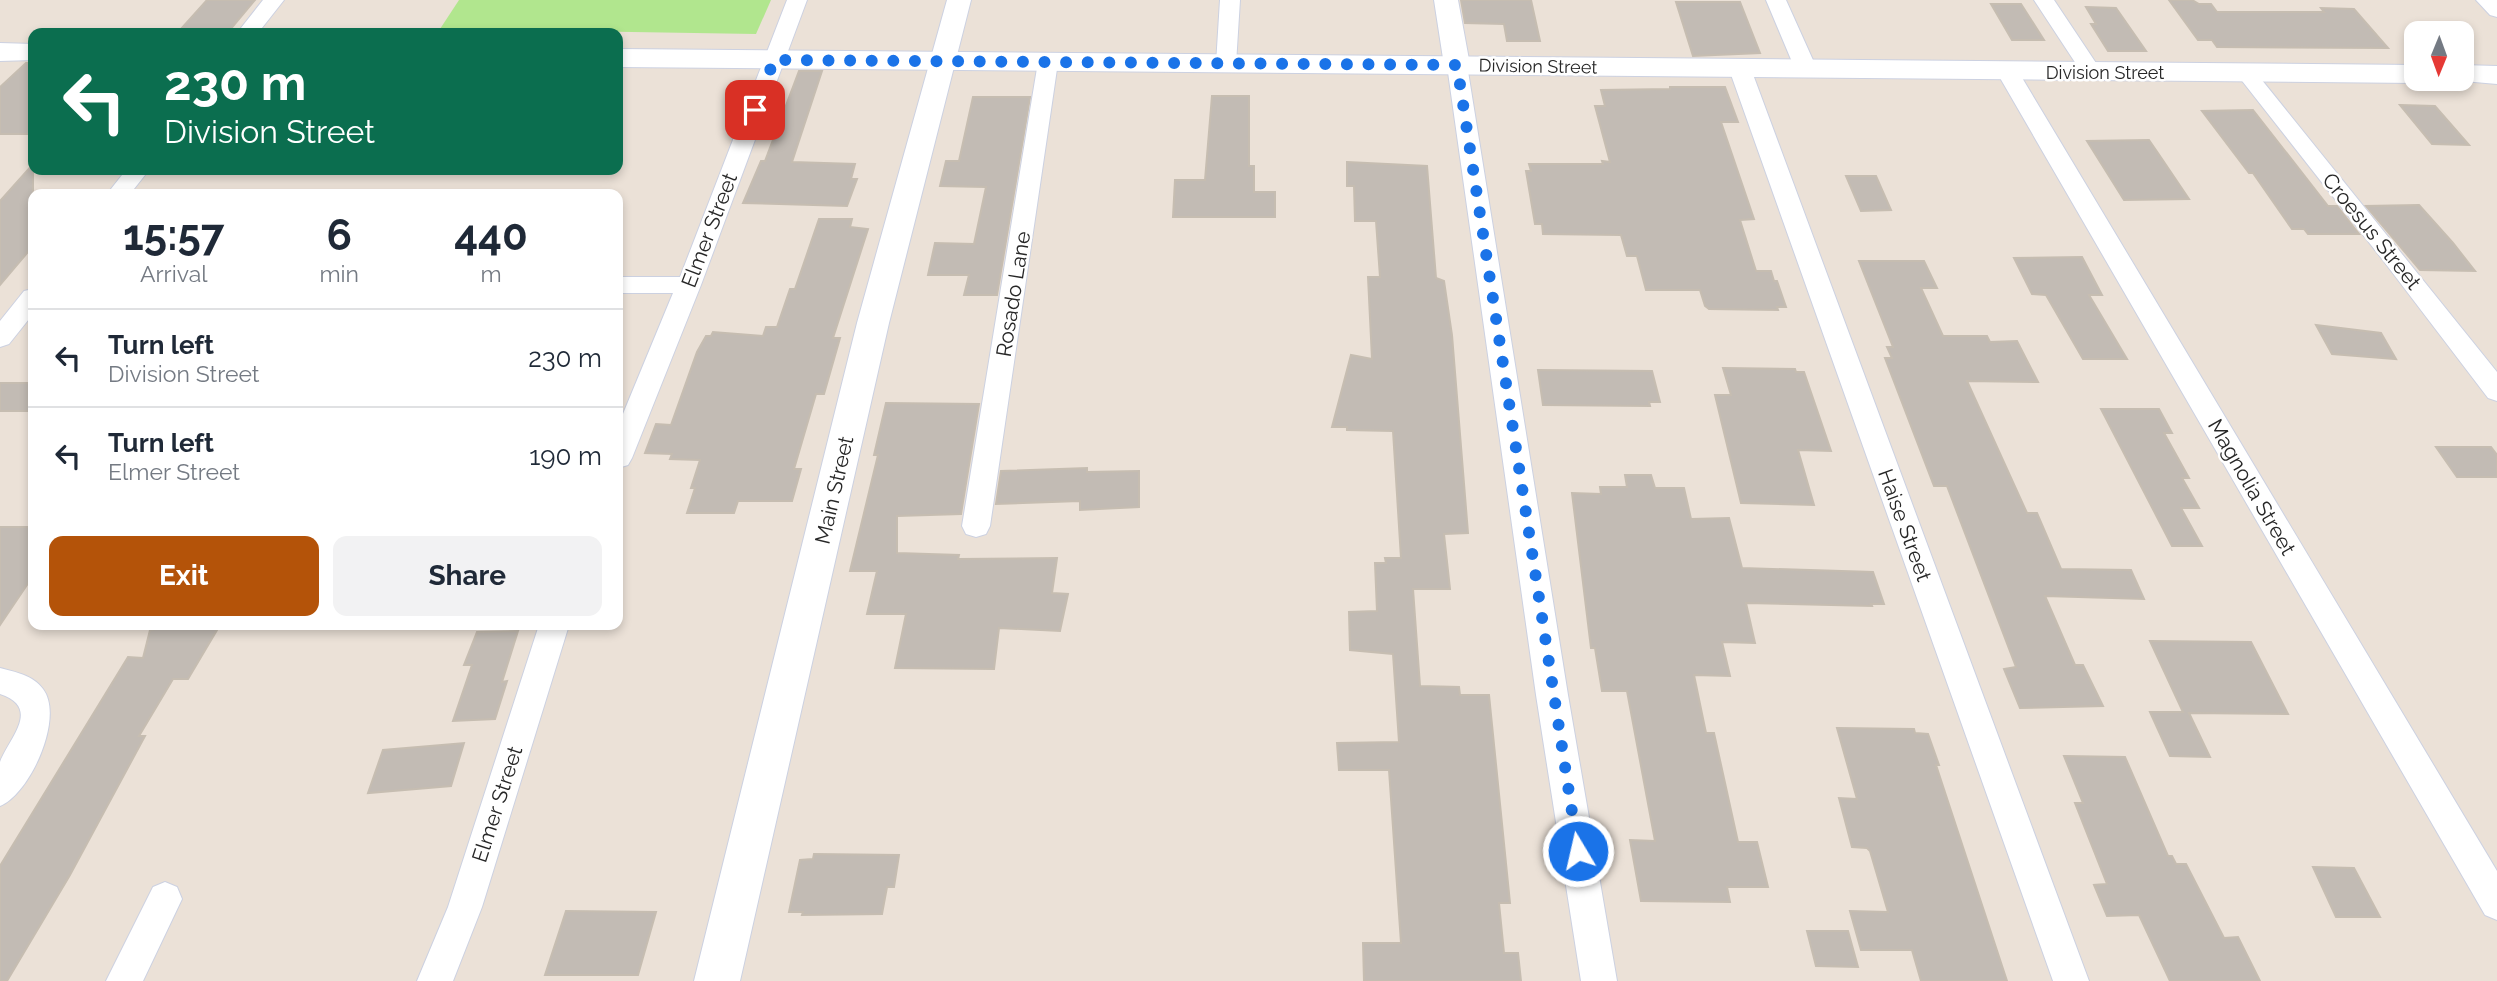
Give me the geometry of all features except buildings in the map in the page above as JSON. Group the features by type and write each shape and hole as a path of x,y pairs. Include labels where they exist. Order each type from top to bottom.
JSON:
{"main road":[{"path":"0,52 28,52"},
{"name":"Division Street","path":"623,58 2404,74"},
{"path":"2474,74 2497,75"}],"street":[{"path":"251,28 274,0"},
{"name":"Elmer Street","path":"623,446 689,285 797,0"},
{"name":"Main Street","path":"717,981 873,323 959,0"},
{"path":"1226,64 1230,0"},
{"path":"1447,0 1554,709 1600,981"},
{"path":"1776,0 1806,69"},
{"path":"2044,0 2091,72"},
{"path":"2486,0 2497,11"},
{"name":"Rosado Lane","path":"976,526 1048,62"},
{"name":"Haise Street","path":"1740,69 2071,981"},
{"name":"Magnolia Street","path":"2007,71 2497,903"},
{"name":"Croesus Street","path":"2246,73 2391,253 2497,391"},
{"path":"122,189 134,175"},
{"path":"623,285 689,285"},
{"path":"0,338 28,303"},
{"name":"Elmer Street","path":"436,981 464,906 552,630"},
{"path":"0,681 18,684 30,694 36,709 35,727 30,743 0,791"},
{"path":"124,981 164,900"}],"green space":[{"path":"459,0 771,0 756,34 623,32 623,28 441,28"}],"route":[{"path":"755,110 774,60 1457,65 1578,851"}]}
